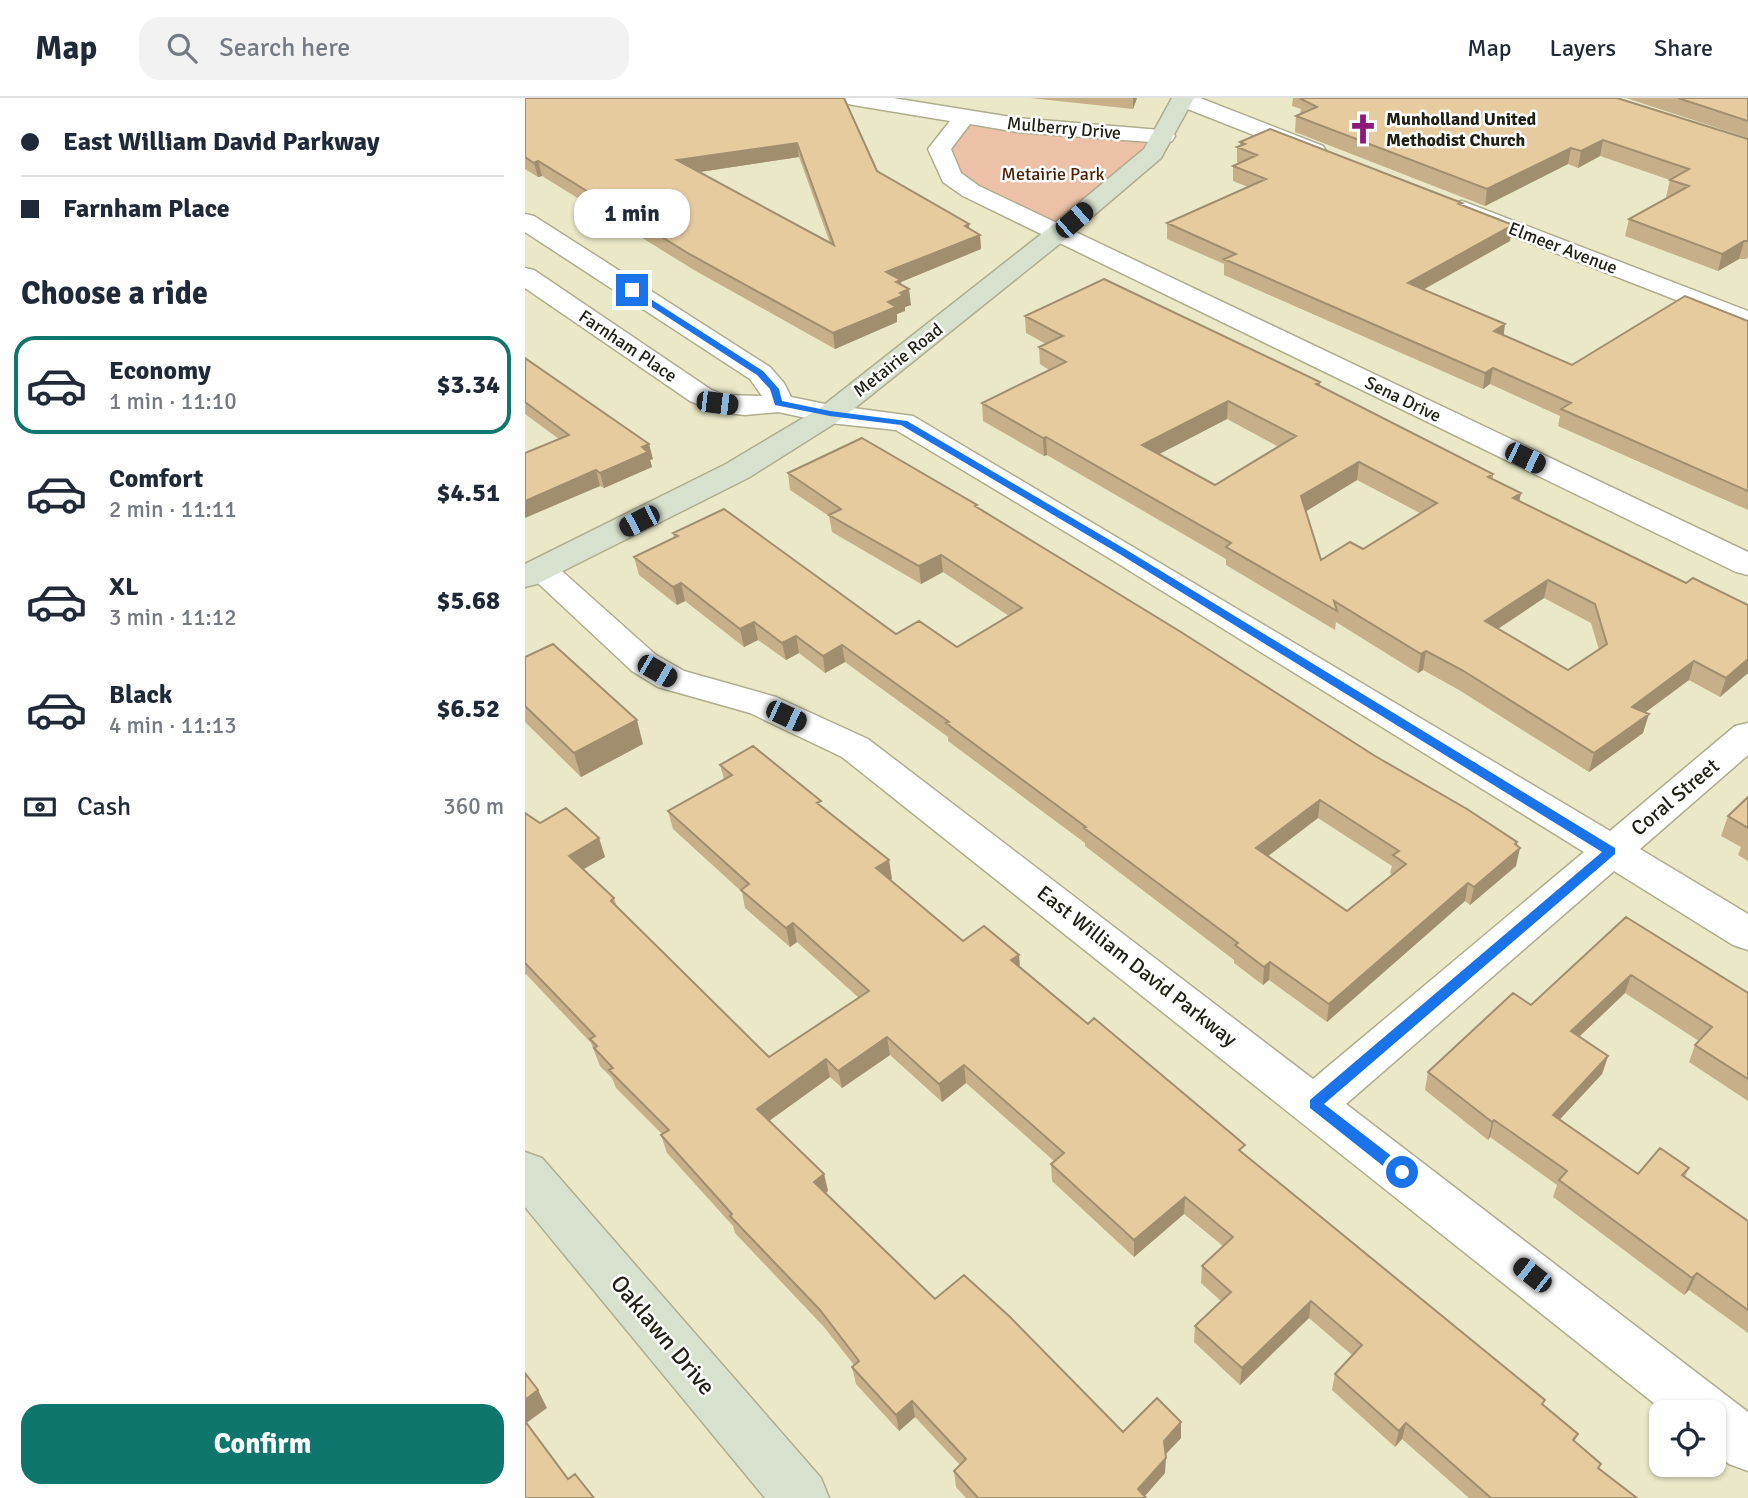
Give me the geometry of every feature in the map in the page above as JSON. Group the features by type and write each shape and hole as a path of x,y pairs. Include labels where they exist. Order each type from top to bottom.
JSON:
{"main road":[{"name":"Metairie Road","path":"533,574 737,471 830,414 1058,233 1153,153 1183,99"},
{"name":"Oaklawn Drive","path":"525,1172 801,1498"}],"street":[{"name":"Mulberry Drive","path":"853,98 1017,125 1164,136"},
{"path":"1183,99 1338,160"},
{"path":"964,117 939,149 951,177 971,191 1058,233"},
{"name":"Elmeer Avenue","path":"1441,200 1744,313"},
{"path":"525,221 760,373 774,389 778,403"},
{"name":"Sena Drive","path":"1058,233 1748,565"},
{"name":"Farnham Place","path":"525,276 700,395 717,403 745,406 778,403 830,414 904,422 1121,551 1748,934"},
{"name":"East William David Parkway","path":"533,574 644,663 671,679 763,705 855,748 1315,1104 1691,1400"},
{"name":"Coral Street","path":"1315,1104 1748,735"},
{"path":"1726,1428 1748,1445"}],"green space":[{"name":"Metairie Park","path":"964,117 1164,136 1058,233 957,181 939,149"}],"building":[{"path":"525,98 844,98 877,171 969,224 965,226 980,235 886,272 901,280 896,282 909,289 900,293 904,295 888,302 896,307 833,333 691,255 538,161 534,163 525,157","holes":["797,143 834,245 677,160"]},
{"path":"1617,98 1748,139 1748,241 1722,254 1629,219 1689,186 1670,180 1689,169 1603,140 1581,151 1571,148 1487,189 1296,116 1317,107 1301,99"},
{"path":"1678,98 1748,98 1748,121"},
{"path":"1270,129 1513,225 1408,283 1505,324 1494,331 1572,365 1685,296 1748,321 1748,491 1561,409 1571,403 1493,368 1485,373 1224,259 1236,254 1167,223 1266,179 1233,166 1257,155 1237,147 1245,144 1240,142"},
{"path":"1104,279 1320,382 1316,384 1493,474 1488,477 1521,493 1513,498 1686,583 1693,578 1748,605 1748,659 1726,678 1694,661 1632,707 1649,714 1594,753 1462,670 1426,651 1421,654 1334,601 1337,611 1226,547 1231,543 982,403 1066,362 1039,347 1063,336 1025,316","holes":["1228,401 1296,436 1215,485 1142,445","1359,462 1437,503 1363,549 1350,542 1321,560 1301,496","1548,580 1595,604 1607,644 1568,670 1485,621"]},
{"path":"525,358 649,444 642,447 648,452 600,473 596,470 525,501 525,453 569,435 525,402"},
{"path":"862,438 977,505 975,506 1181,632 1375,756 1467,809 1517,842 1515,844 1520,848 1474,887 1468,883 1329,1004 1270,962 1264,967 1235,945 1238,943 946,723 949,722 842,645 823,656 796,636 782,643 754,622 740,629 681,583 673,587 634,557 678,536 673,533 724,509 896,634 919,621 957,647 1022,608 941,555 919,566 829,515 841,509 788,473","holes":["1320,800 1399,851 1393,855 1406,864 1347,911 1256,848"]},
{"path":"553,644 637,720 574,753 525,706 525,657"},
{"path":"753,746 821,801 817,803 889,860 876,868 963,941 984,926 1019,955 1011,960 1088,1024 1094,1018 1245,1145 1239,1150 1545,1400 1542,1404 1578,1434 1573,1440 1601,1464 1598,1468 1637,1498 1491,1498 1406,1423 1399,1431 1335,1374 1362,1345 1311,1301 1242,1368 1195,1326 1231,1292 1202,1266 1233,1237 1185,1197 1134,1240 1051,1164 1064,1153 964,1065 939,1084 887,1037 838,1071 826,1059 757,1109 824,1174 814,1182 935,1299 964,1275 1009,1316 1123,1432 1157,1398 1181,1422 1164,1441 1166,1458 1138,1489 1146,1498 978,1498 954,1471 966,1459 912,1401 896,1415 852,1367 859,1361 820,1310 730,1216 732,1214 661,1135 669,1130 609,1070 613,1068 594,1048 597,1046 590,1039 595,1036 525,963 525,813 540,823 566,808 599,838 569,856 614,898 611,901 769,1057 869,991 793,923 786,928 741,890 749,884 668,811 732,775 720,765"},
{"path":"1748,797 1748,828 1728,816"},
{"path":"1626,917 1748,993 1748,1079 1695,1045 1712,1027 1631,975 1571,1031 1608,1056 1553,1115 1638,1174 1660,1148 1689,1168 1682,1175 1748,1221 1748,1310 1697,1273 1692,1278 1559,1180 1567,1171 1494,1120 1492,1122 1428,1072 1513,993 1531,1005"},
{"path":"525,1373 538,1390 525,1400"},
{"path":"525,1421 568,1479 575,1474 594,1498 525,1498"}],"place":[{"name":"Munholland United Methodist Church","path":"1363,129"}],"route":[{"path":"632,290 760,373 774,389 778,403 830,414 904,422 965,461 1121,551 1611,851 1315,1104 1402,1172"}]}
